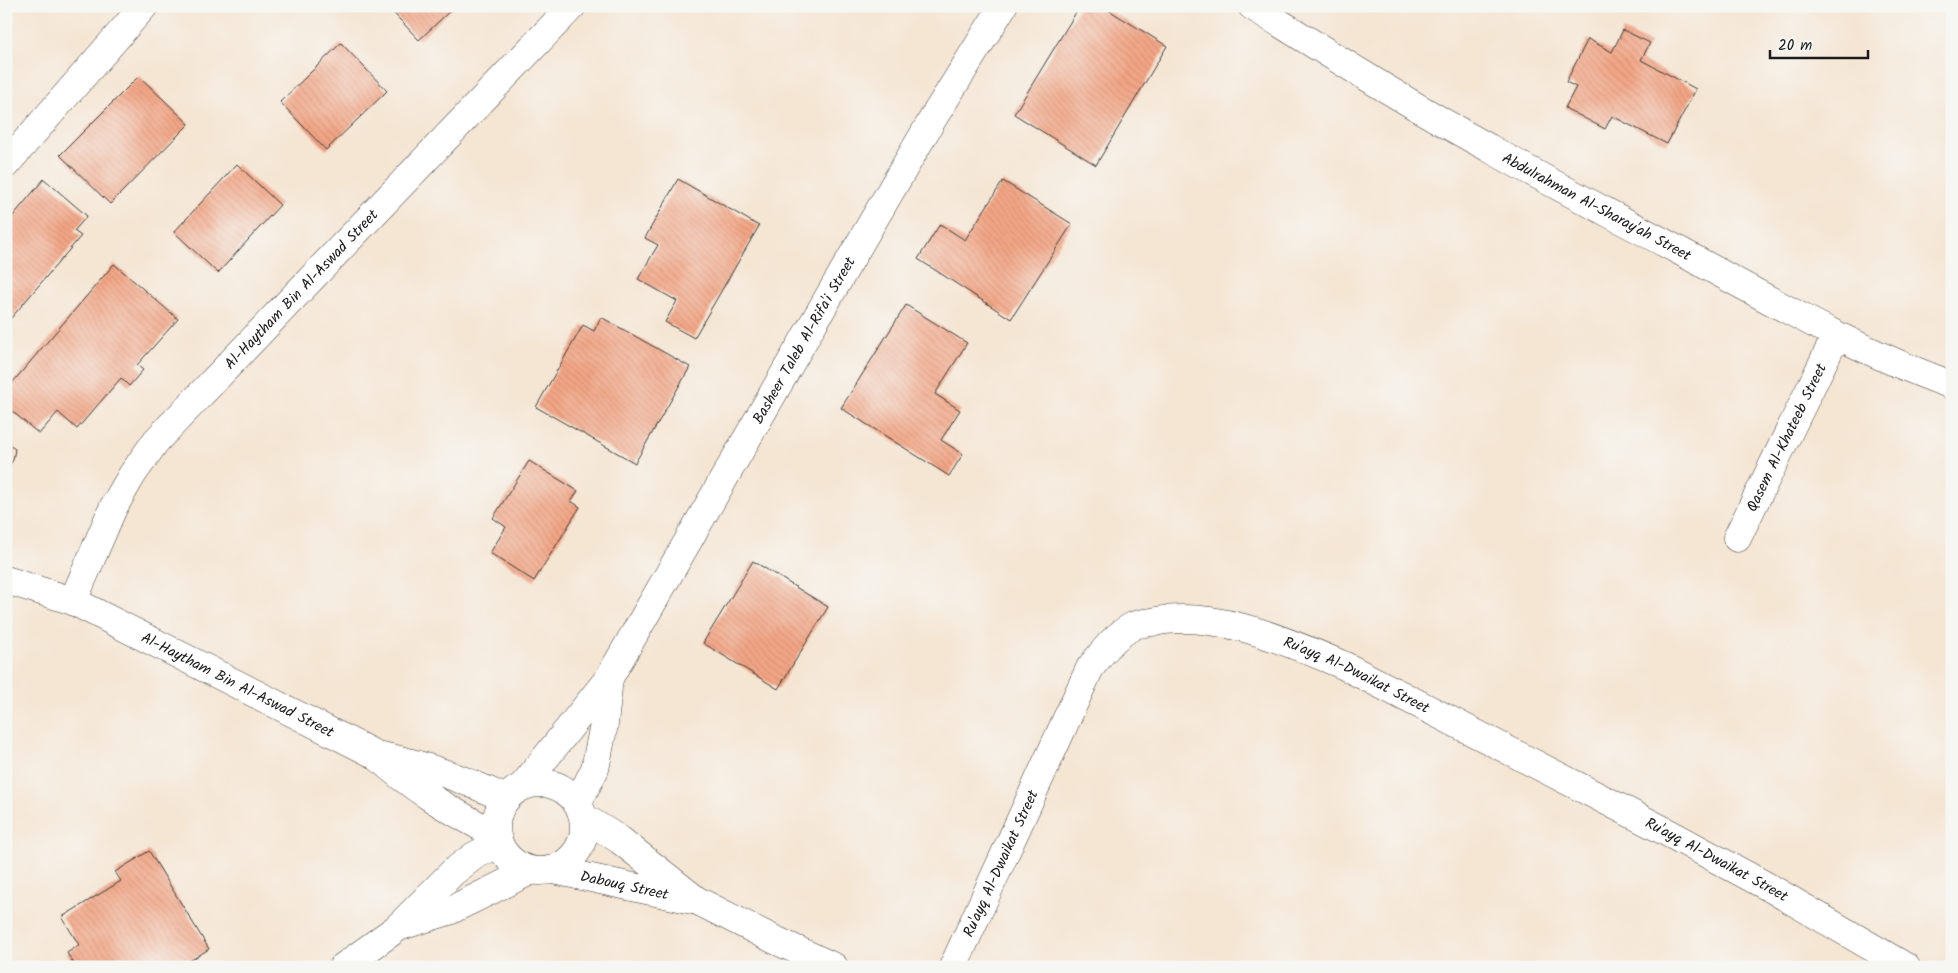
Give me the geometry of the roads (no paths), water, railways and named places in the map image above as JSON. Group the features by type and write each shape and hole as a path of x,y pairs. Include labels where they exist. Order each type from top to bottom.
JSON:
{"street":[{"path":"6,164 144,6"},
{"name":"Al-Haytham Bin Al-Aswad Street","path":"73,601 112,508 156,440 572,6"},
{"name":"Basheer Taleb Al-Rifa'i Street","path":"514,792 610,678 832,291 1003,6"},
{"name":"Abdulrahman Al-Sharay'ah Street","path":"1252,6 1368,78 1487,148 1836,336 1924,375 1952,384"},
{"name":"Qasem Al-Khateeb Street","path":"1738,538 1836,336"},
{"name":"Al-Haytham Bin Al-Aswad Street","path":"6,580 73,601 376,755 400,777 427,796 498,839"},
{"name":"Ru'ayq Al-Dwaikat Street","path":"953,967 1090,668 1113,639 1135,625 1160,620 1196,619 1248,630 1299,647 1343,665 1662,829 1772,889 1906,967"},
{"name":"Basheer Taleb Al-Rifa'i Street","path":"580,810 596,769 610,678"},
{"name":"Al-Haytham Bin Al-Aswad Street","path":"376,755 409,761 471,782 514,792"},
{"path":"396,928 449,911 542,870 568,862 579,849 584,834 580,810 569,794 559,787 548,783 535,783 514,792 498,816 498,839 506,855 516,865 542,870"},
{"name":"Dabouq Street","path":"580,810 696,900 834,967"},
{"path":"343,967 396,928 452,872 498,839"},
{"name":"Dabouq Street","path":"542,870 696,900"}]}
